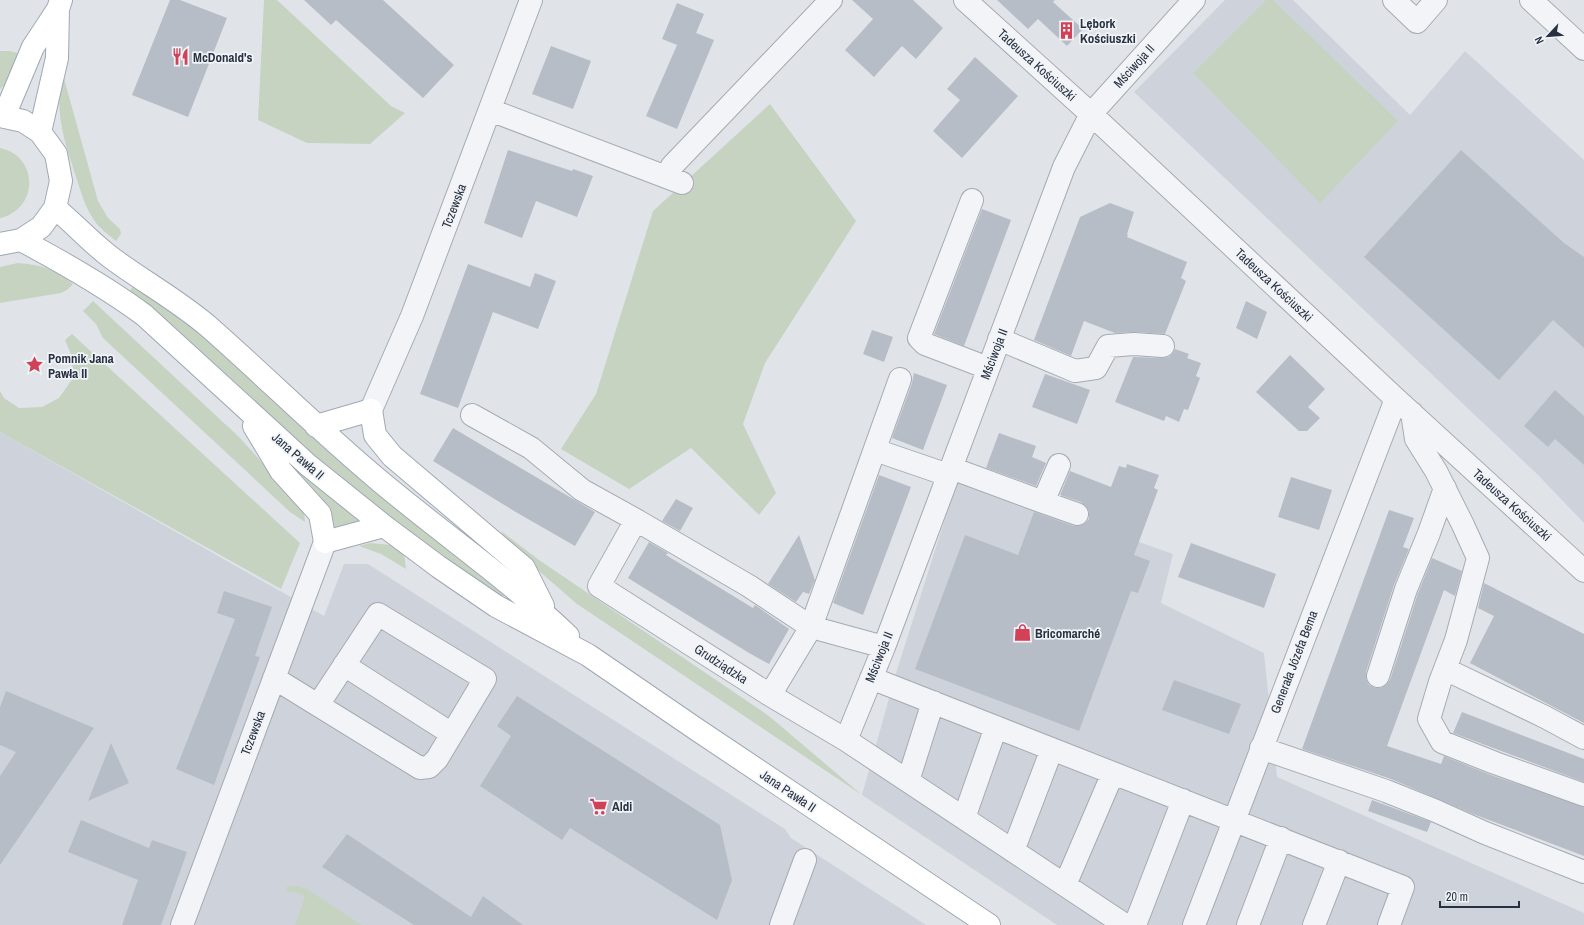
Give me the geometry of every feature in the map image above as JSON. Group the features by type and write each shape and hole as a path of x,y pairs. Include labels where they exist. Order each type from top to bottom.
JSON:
{"main road":[{"path":"0,244 21,240 41,227 55,208 61,181 56,154 40,132 23,121 2,116 33,47 59,4"},
{"path":"40,132 57,58 59,4"},
{"name":"Jana Pawła II","path":"55,208 111,258 160,290 208,326 316,426 387,487 480,562 513,586 588,655"},
{"name":"Jana Pawła II","path":"21,240 90,278 144,315 308,465 384,526 439,567 496,606 588,655 690,725 990,925"},
{"path":"242,406 281,471 320,514 325,542 384,526"},
{"path":"316,426 371,410 375,435 392,456 524,568 549,618"}],"street":[{"name":"Tczewska","path":"371,410 412,316 531,0"},
{"path":"490,110 674,180 672,166 831,0"},
{"name":"Tadeusza Kościuszki","path":"965,0 1091,114 1404,406 1584,571"},
{"name":"Mściwoja II","path":"846,740 884,646 1064,167 1091,114 1194,0"},
{"path":"1394,0 1416,22 1436,0"},
{"path":"1531,0 1584,49"},
{"path":"972,200 919,338 925,344 988,368"},
{"path":"999,339 1075,371 1096,368 1108,346 1134,344 1163,346"},
{"path":"770,695 811,627 900,379"},
{"path":"1404,406 1416,439 1445,488 1478,558 1456,640 1429,719 1442,742 1584,796"},
{"name":"Generała Józefa Bema","path":"1194,925 1235,821 1261,748 1404,406"},
{"path":"472,415 531,448 582,490 749,586 811,627 884,646"},
{"path":"875,450 949,472 1077,514"},
{"path":"1043,502 1059,465"},
{"path":"1378,676 1406,589 1429,533 1445,488"},
{"name":"Grudziądzka","path":"636,520 598,586 770,695 846,740 1125,925"},
{"name":"Tczewska","path":"182,925 325,542"},
{"path":"274,678 420,768 429,767 433,763 485,679 378,614 318,705"},
{"path":"344,665 452,734"},
{"path":"1445,669 1584,738"},
{"path":"871,678 1403,887 1389,925"},
{"path":"908,781 933,702"},
{"path":"964,818 996,727"},
{"path":"1261,748 1386,791 1436,811 1485,834 1584,872"},
{"path":"1013,851 1052,749"},
{"path":"1065,885 1113,773"},
{"path":"1135,925 1183,800"},
{"path":"1248,925 1281,838"},
{"path":"781,925 805,860"},
{"path":"1314,925 1339,861"}],"shaded area":[{"path":"1225,0 1293,0 1410,115 1465,51 1584,160 1584,523 1537,474 1134,92"},
{"path":"0,432 324,616 344,564 368,564 785,829 791,838 926,925 0,925"},
{"path":"958,478 1173,554 1161,603 1264,653 1277,777 1584,913 1584,925 1057,925 862,795 896,673"}],"green space":[{"path":"264,0 277,0 391,106 405,113 370,144 307,143 258,120"},
{"path":"1266,0 1273,0 1398,121 1320,203 1193,73"},
{"path":"0,51 10,51 21,54 10,78 0,89"},
{"path":"63,75 98,201 108,218 120,229 121,234 116,241 98,226 88,210 64,139 59,101"},
{"path":"770,104 856,221 765,363 743,424 776,493 759,515 691,448 629,489 561,449 596,394 653,211"},
{"path":"0,148 13,153 22,161 27,171 29,183 27,194 22,204 13,213 0,218"},
{"path":"18,263 34,265 54,271 73,284 61,293 0,303 0,267"},
{"path":"134,285 228,357 388,502 458,558 505,592 505,596 501,596 403,527 312,455 129,292"},
{"path":"93,301 239,437 298,502 304,513 305,522 290,512 103,338 96,324 83,311"},
{"path":"72,334 300,543 281,589 0,432 0,391 4,398 19,408 42,407 59,398 73,378 72,357 65,340"},
{"path":"290,462 359,518 360,521 337,533 288,463"},
{"path":"501,531 539,560 769,716 862,795 577,604 509,545"},
{"path":"370,543 391,545 404,554 406,569 381,554 359,546"},
{"path":"287,886 298,886 307,889 362,925 295,925 305,897 298,893 286,891"}],"building":[{"name":"McDonald's","path":"170,0 180,0 227,18 188,117 132,95"},
{"path":"304,0 383,0 454,65 423,98 336,20 331,25"},
{"path":"852,0 913,0 943,28 916,59 902,46 874,77 845,50 873,19"},
{"path":"997,0 1055,0 1053,2 1083,29 1067,46 1038,19 1028,29"},
{"path":"677,3 704,14 696,33 714,40 677,129 646,116 677,45 662,39"},
{"path":"551,46 591,61 573,109 532,94"},
{"path":"975,57 1018,96 962,158 933,131 960,100 947,89"},
{"path":"508,150 572,171 573,169 593,176 577,217 536,201 522,238 484,223"},
{"path":"1461,150 1564,243 1584,257 1584,348 1553,320 1499,380 1364,257"},
{"path":"1110,203 1134,212 1127,237 1187,262 1181,278 1186,281 1165,334 1135,332 1115,333 1084,321 1071,356 1034,340 1080,217"},
{"path":"982,209 1011,220 964,346 934,334"},
{"path":"468,264 530,287 535,273 556,281 538,329 493,312 458,408 420,394"},
{"path":"1246,301 1267,312 1257,339 1236,328"},
{"path":"872,330 893,337 884,362 863,354"},
{"path":"1175,349 1189,354 1187,358 1201,363 1196,376 1200,378 1188,410 1184,409 1179,422 1166,416 1164,421 1115,402 1133,357 1169,357"},
{"path":"1290,355 1325,389 1308,407 1320,418 1307,431 1299,431 1256,392"},
{"path":"914,373 947,385 923,450 892,438 912,383"},
{"path":"1045,374 1090,390 1077,424 1032,407"},
{"path":"1555,390 1584,416 1584,465 1555,439 1548,447 1524,426"},
{"path":"453,428 595,512 575,546 514,511 433,461"},
{"path":"999,433 1036,446 1032,457 1046,463 1036,486 986,468"},
{"name":"Bricomarché","path":"1127,464 1159,475 1154,488 1158,490 1134,555 1150,561 1138,593 1131,591 1079,731 915,669 965,535 1018,555 1034,512 1073,526 1080,526 1089,519 1089,511 1086,506 1081,502 1060,495 1070,471 1111,487 1119,466 1126,468"},
{"path":"879,475 911,487 863,615 833,603"},
{"path":"1291,477 1332,490 1319,530 1278,517"},
{"path":"676,499 693,508 680,531 662,521"},
{"path":"1389,510 1414,518 1403,547 1409,549 1394,585 1366,672 1366,679 1369,685 1375,688 1381,688 1390,680 1418,593 1432,558 1462,571 1455,596 1444,590 1387,746 1441,764 1444,756 1491,775 1584,807 1584,856 1473,814 1391,779 1302,749"},
{"path":"799,535 815,580 809,594 803,592 796,602 768,584"},
{"path":"649,542 668,553 666,555 753,608 755,605 789,629 769,664 628,578"},
{"path":"1191,543 1276,574 1264,608 1178,577"},
{"path":"1484,583 1584,634 1584,723 1470,663 1494,616 1478,608"},
{"path":"224,591 272,607 255,656 260,657 214,785 176,769 235,619 217,613"},
{"path":"1174,680 1241,704 1229,734 1162,710"},
{"path":"6,691 94,728 0,865 0,776 16,752 0,745 0,707"},
{"name":"Aldi","path":"517,696 720,825 732,880 717,920 570,828 562,840 480,786 511,736 497,726"},
{"path":"1462,712 1584,759 1584,782 1453,733"},
{"path":"111,743 129,783 88,801"},
{"path":"1372,800 1431,822 1427,832 1368,811"},
{"path":"81,820 149,848 152,840 187,852 161,925 122,925 138,880 68,852"},
{"path":"347,834 471,917 483,896 523,925 414,925 322,867"}],"place":[{"name":"Lębork Kościuszki","path":"1067,30"},
{"name":"McDonald's","path":"180,57"},
{"name":"Pomnik Jana Pawła II","path":"35,365"},
{"name":"Bricomarché","path":"1022,633"},
{"name":"Aldi","path":"599,806"}]}
